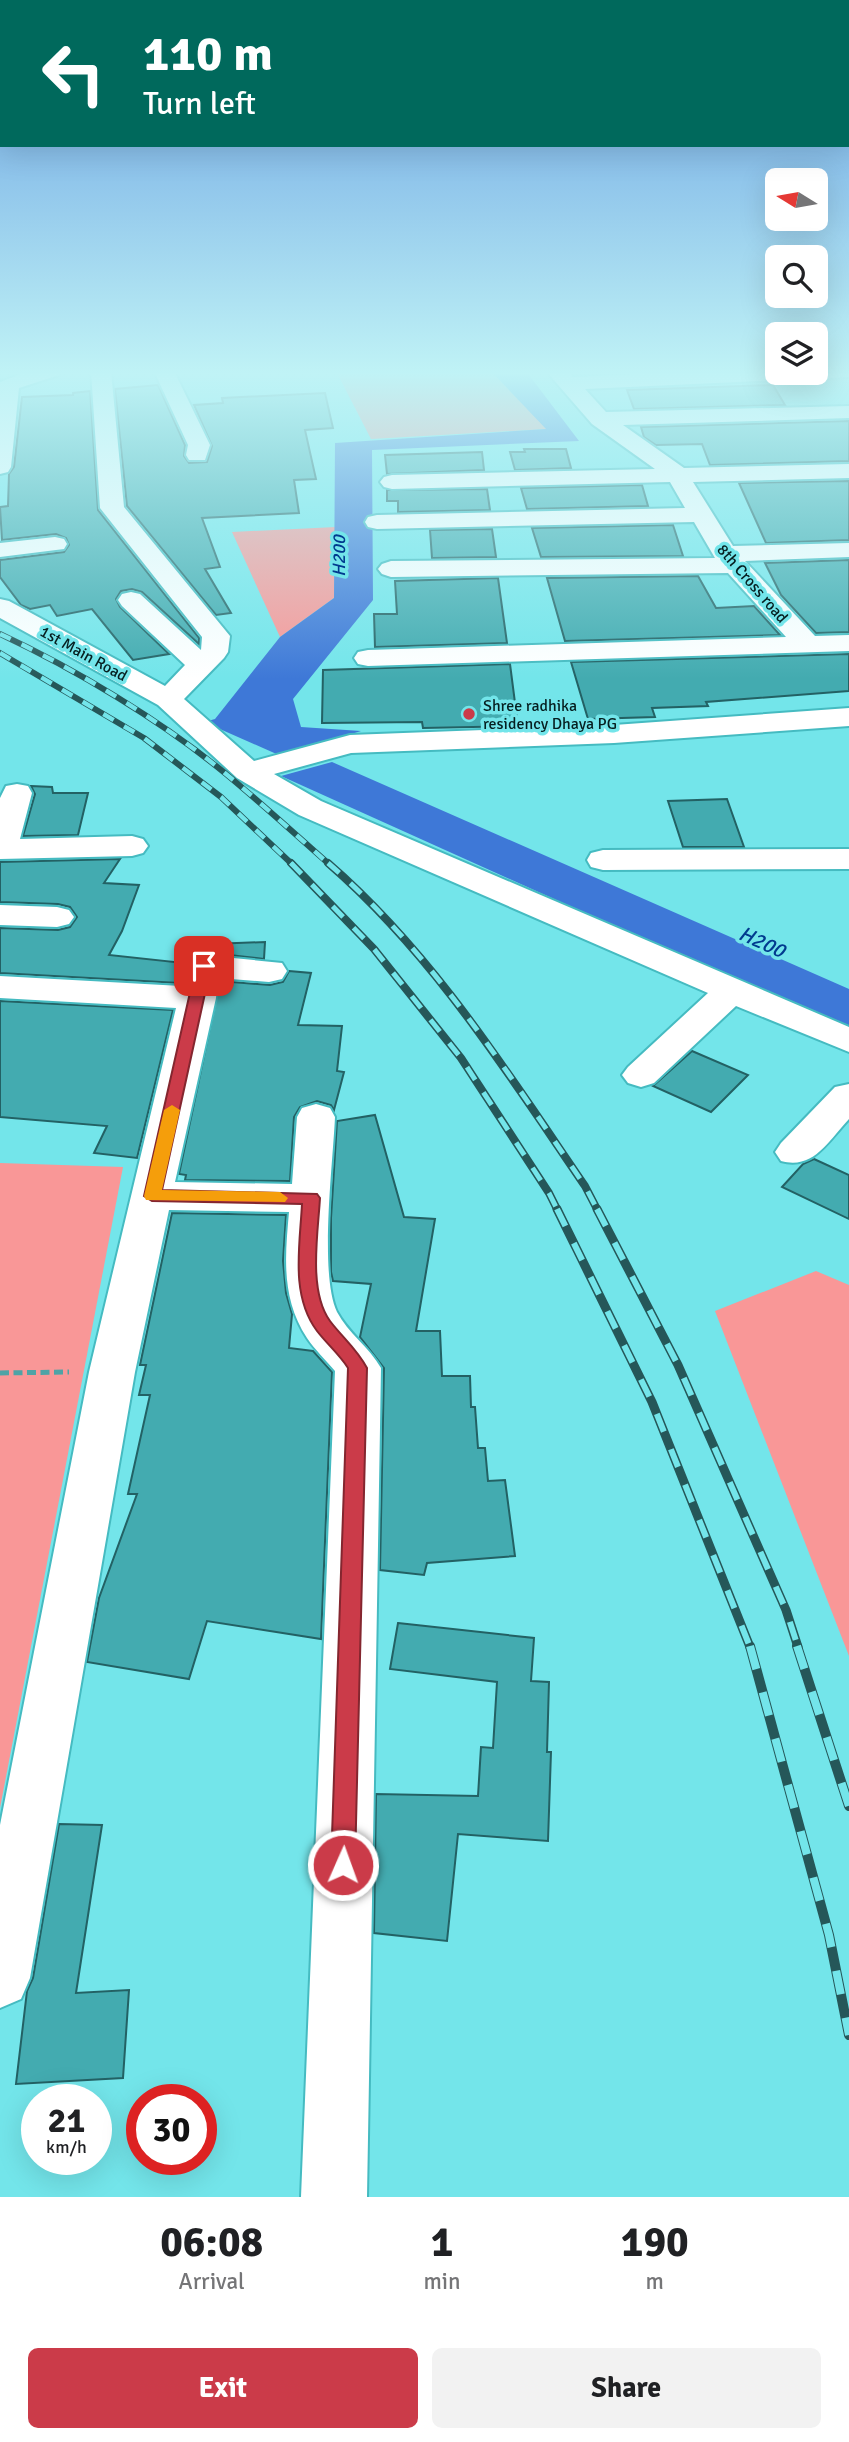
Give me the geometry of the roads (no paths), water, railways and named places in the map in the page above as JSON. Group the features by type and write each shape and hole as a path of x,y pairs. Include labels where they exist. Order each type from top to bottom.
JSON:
{"street":[{"path":"109,474 112,508 216,636 214,652 168,699"},
{"name":"8th Cross road","path":"677,474 730,559 808,645"},
{"path":"392,482 704,474"},
{"path":"377,522 701,515"},
{"path":"0,550 55,544"},
{"path":"391,569 730,559 849,550"},
{"path":"131,600 202,666"},
{"name":"1st Main Road","path":"0,607 168,699 248,772 310,808 849,1041"},
{"path":"368,658 849,643"},
{"path":"248,772 350,744 614,734 849,717"},
{"path":"17,793 1,849 132,846"},
{"path":"603,860 849,859"},
{"path":"0,915 57,917"},
{"path":"0,1978 113,1371 204,966 269,971"},
{"path":"0,987 198,998"},
{"path":"640,1075 732,990"},
{"path":"795,1152 849,1096"},
{"path":"316,1117 307,1267 311,1303 323,1325 346,1349 358,1368 334,2197"},
{"path":"152,1196 311,1198"}],"water":[{"name":"H200","path":"335,474 372,474 373,600 293,699 301,727 361,731 281,756 204,722 215,719 280,637 334,598"},
{"path":"332,762 849,989 849,1036 647,941 281,776"}],"railway":[{"path":"0,634 88,680 174,735 226,774 330,865"},
{"path":"0,653 144,738 221,797 292,864"},
{"path":"328,863 366,898 401,936 467,1016 585,1186 598,1211"},
{"path":"292,864 374,949 461,1058 557,1209"},
{"path":"557,1209 652,1402 750,1647"},
{"path":"597,1209 678,1365 786,1610 798,1647"},
{"path":"750,1646 829,1935 849,2035"},
{"path":"797,1646 849,1806"}],"place":[{"name":"Shree radhika residency Dhaya PG","path":"469,714"}]}
